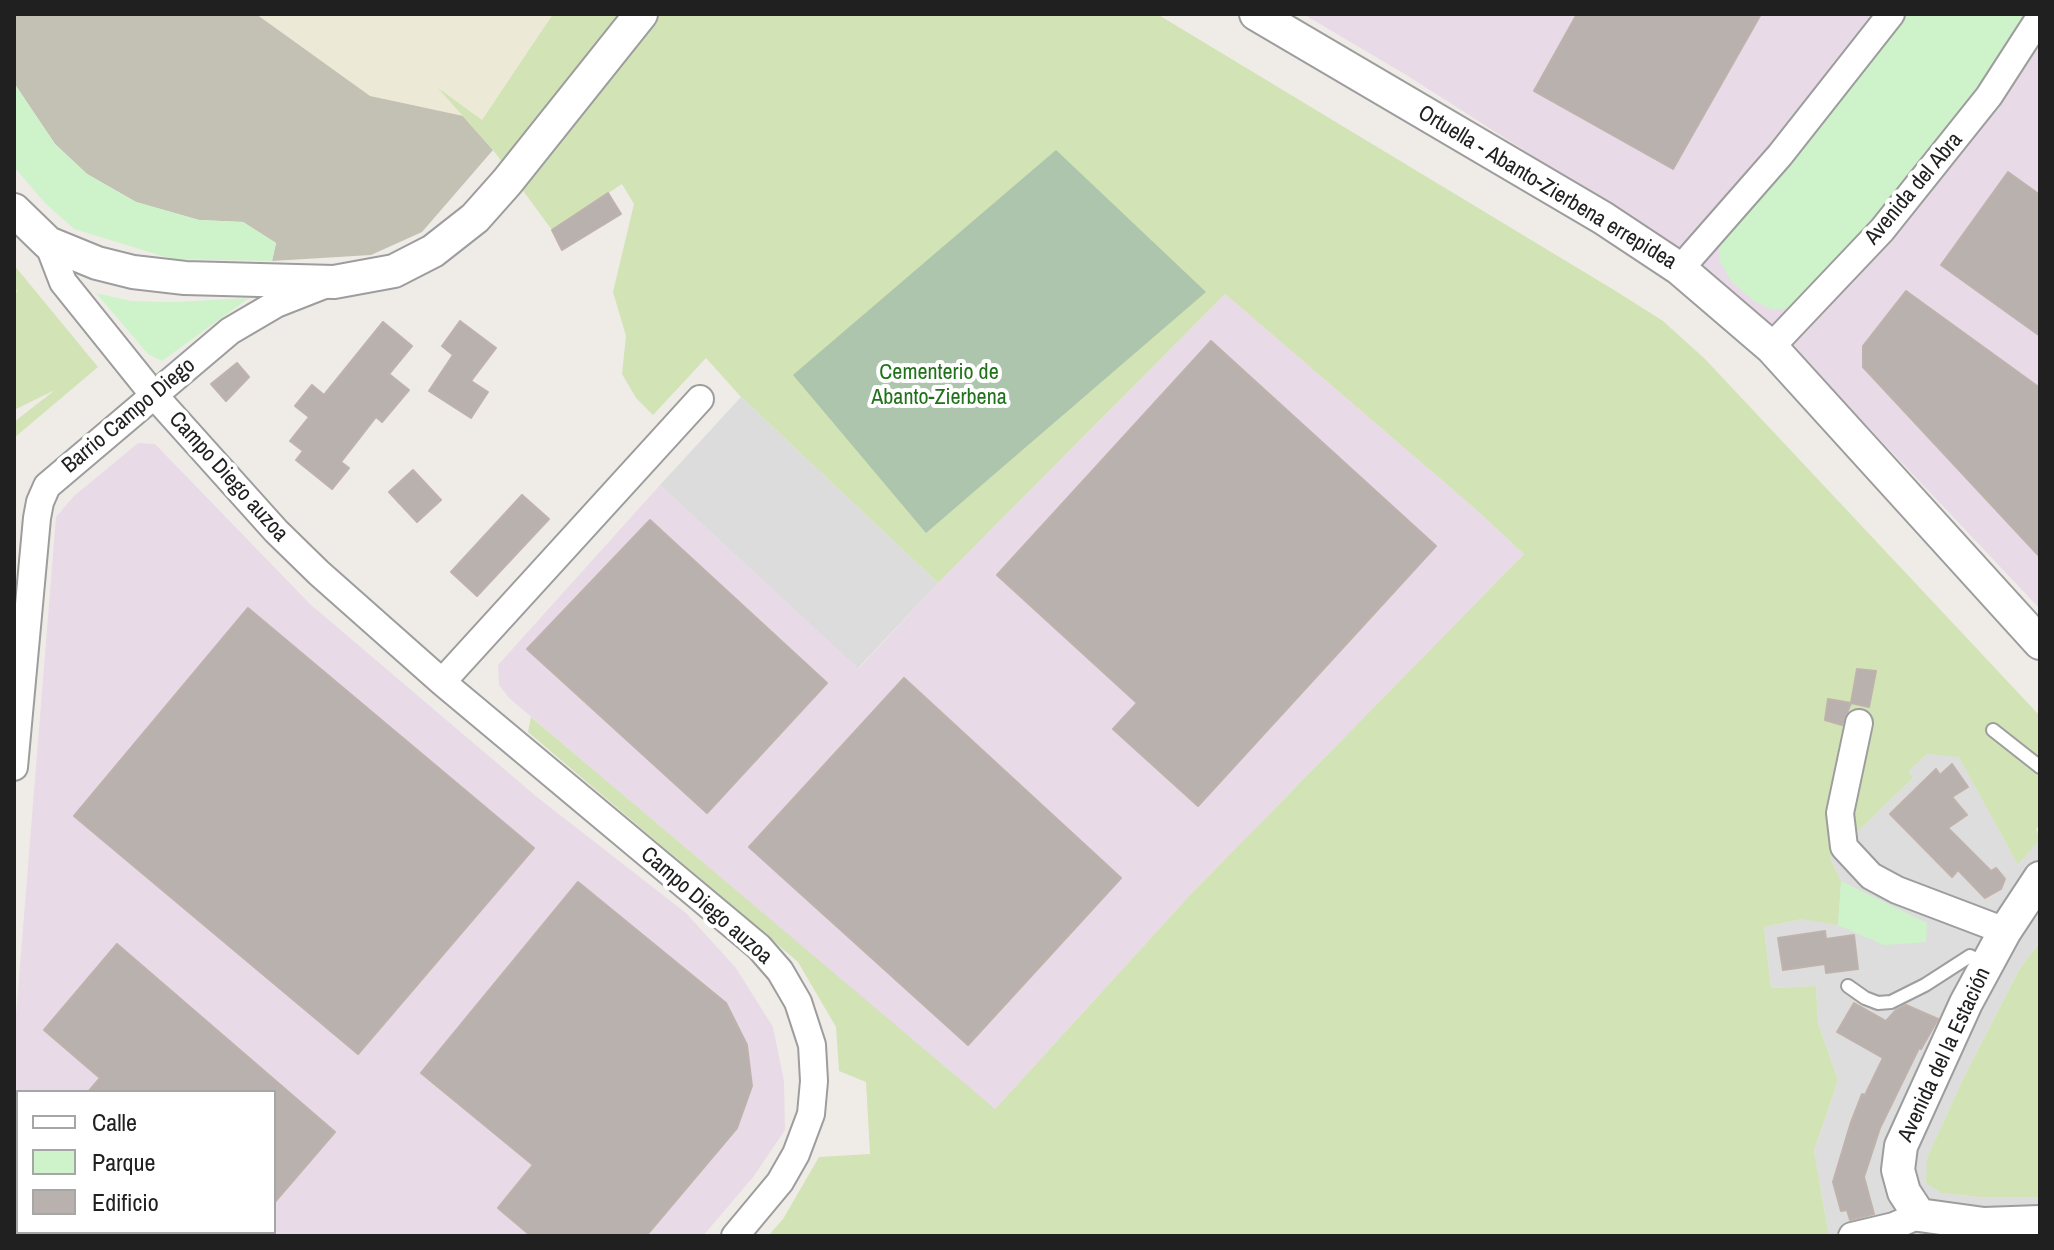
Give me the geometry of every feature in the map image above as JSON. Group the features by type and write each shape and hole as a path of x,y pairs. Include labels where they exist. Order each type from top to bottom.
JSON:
{"street":[{"path":"14,210 48,243 97,263 133,272 185,278 334,282 394,271 433,251 475,218 641,14"},
{"name":"Ortuella - Abanto-Zierbena errepidea","path":"1256,14 1603,218 1680,269 1771,347 2040,643"},
{"path":"1680,269 1780,155 1891,14"},
{"name":"Avenida del Abra","path":"1771,347 1860,254 1910,196 1989,96 2040,17"},
{"name":"Campo Diego auzoa","path":"48,243 63,282 153,394 287,542 442,682 759,947 780,971 798,1002 812,1045 814,1081 811,1114 796,1154 780,1182 735,1236"},
{"name":"Barrio Campo Diego","path":"14,767 40,502 47,486 230,331 276,304 334,282"},
{"path":"442,682 700,399"},
{"path":"1859,723 1840,813 1844,847 1871,876 1897,890 2005,931"},
{"name":"Avenida del la Estación","path":"1919,1215 1904,1192 1898,1170 1901,1146 1966,1003 2005,931 2040,878"},
{"path":"1852,1236 1890,1227 1919,1215 1984,1224 2040,1222"}],"lane":[{"path":"1993,730 2040,767"},
{"path":"1848,986 1878,1003 1891,1002 1925,985 1970,956 1987,964"}],"shaded area":[{"path":"14,14 341,14 438,88 493,150 422,232 371,255 272,261 276,243 243,222 199,220 136,202 87,174 55,144 14,83"},
{"path":"256,14 553,14 482,120 370,96"},
{"path":"1303,14 2040,14 2040,609 1801,356 1642,226 1408,76"},
{"path":"1225,294 1524,554 1191,894 994,1110 509,698 499,685 498,665 660,485 859,668 938,583"},
{"path":"741,397 938,583 858,668 660,485"},
{"path":"138,443 155,444 310,604 537,797 686,913 736,968 773,1027 784,1081 785,1130 754,1176 703,1236 14,1236 14,1040 56,517 74,496"},
{"path":"1927,754 1959,756 2018,865 2040,838 2040,942 2020,968 1927,1158 1942,1193 1979,1197 2040,1197 2040,1236 1829,1236 1814,1151 1838,1080 1818,1023 1816,986 1771,988 1764,927 1802,919 1841,881 1830,858 1913,778 1909,771"}],"green space":[{"path":"553,14 1157,14 1614,290 1663,321 1705,359 2040,716 2040,825 2036,829 2040,839 2018,865 1959,757 1927,754 1909,771 1913,778 1830,858 1841,881 1838,925 1802,919 1764,927 1771,988 1816,986 1818,1023 1838,1080 1814,1151 1829,1236 768,1236 783,1219 819,1157 870,1154 866,1082 839,1071 836,1027 798,962 528,732 531,717 995,1109 1191,894 1524,554 1225,294 938,583 741,397 706,358 653,415 636,398 622,374 626,336 613,292 634,204 622,184 552,230 493,150 438,88 482,120"},
{"path":"1902,14 2031,14 1961,118 1812,294 1788,308 1773,310 1754,301 1731,281 1719,260 1719,247 1727,228"},
{"path":"14,83 55,144 87,174 136,202 199,220 243,222 276,243 272,261 172,259 74,229 45,203 14,167"},
{"name":"Cementerio de Abanto-Zierbena","path":"1056,150 1206,292 926,533 793,375"},
{"path":"14,265 98,367 14,438 14,422 55,390 14,410 14,294 18,291 14,289"},
{"path":"96,293 131,301 249,298 162,361 148,354"},
{"path":"1841,881 1927,923 1926,942 1884,945 1838,925"},
{"path":"2040,942 2040,1197 1979,1197 1941,1193 1926,1183 1927,1158 2020,968"}],"building":[{"path":"1577,14 1761,14 1673,169 1534,91"},
{"path":"2008,172 2040,195 2040,336 1941,265"},
{"path":"608,193 621,214 562,250 552,230"},
{"path":"1906,291 2040,388 2040,557 1863,367 1863,346"},
{"path":"460,321 496,348 471,381 488,392 471,418 429,391 453,355 442,346"},
{"path":"383,322 412,346 389,374 409,390 382,422 376,417 341,462 349,468 332,489 296,460 303,451 290,441 309,417 295,406 312,385 324,395"},
{"path":"1211,341 1436,546 1198,806 1113,729 1137,703 997,575"},
{"path":"237,363 249,377 226,401 211,384"},
{"path":"413,470 441,500 417,522 389,492"},
{"path":"522,495 549,519 477,596 451,572"},
{"path":"650,520 827,683 707,813 527,649"},
{"path":"248,608 534,848 358,1054 74,816"},
{"path":"1857,669 1876,671 1869,707 1851,703"},
{"path":"904,678 1121,878 968,1045 749,847"},
{"path":"1828,699 1851,703 1842,725 1825,720"},
{"path":"1952,764 1968,787 1952,797 1967,815 1948,828 1991,871 1996,868 2005,879 2001,889 1985,898 1958,870 1952,877 1890,814 1936,769 1940,775"},
{"path":"578,882 726,1003 747,1045 752,1086 737,1128 646,1236 531,1236 498,1208 533,1165 421,1073"},
{"path":"1825,931 1826,939 1854,935 1858,969 1826,973 1825,964 1783,970 1778,938"},
{"path":"117,944 335,1132 276,1201 276,1090 90,1090 100,1078 44,1030"},
{"path":"1854,1003 1886,1021 1906,1005 1938,1019 1919,1048 1880,1128 1864,1177 1874,1214 1850,1220 1847,1210 1841,1211 1833,1182 1862,1094 1865,1095 1883,1058 1837,1032"}]}
